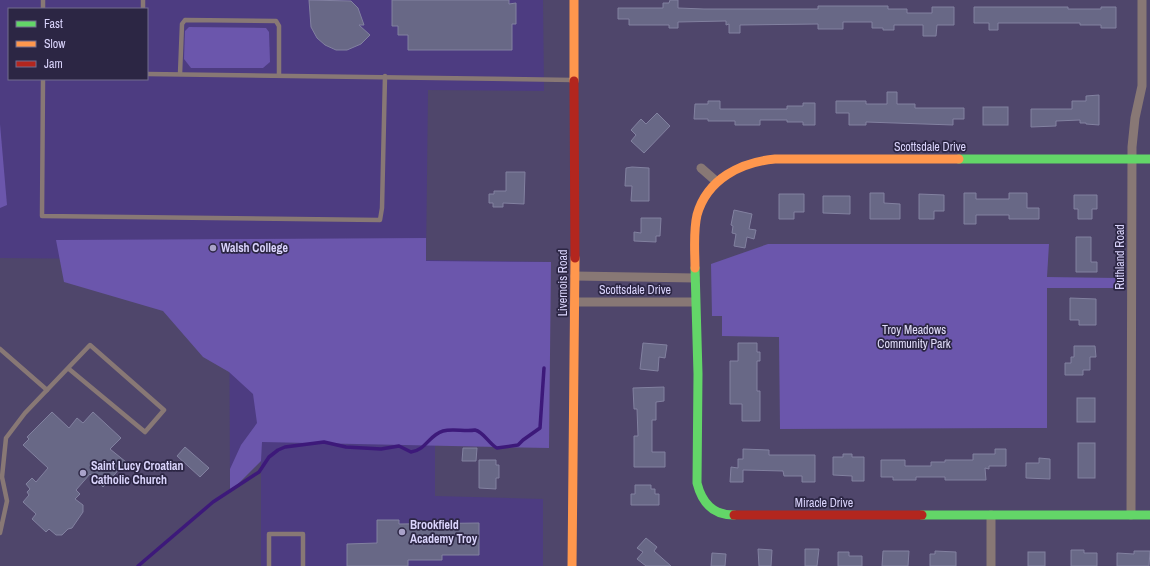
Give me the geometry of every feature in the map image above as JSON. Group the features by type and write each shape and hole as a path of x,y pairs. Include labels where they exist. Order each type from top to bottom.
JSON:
{"street":[{"name":"Livernois Road","path":"572,566 575,302 574,0"},
{"name":"Ruthland Road","path":"1131,515 1132,159 1133,131 1142,86 1142,0"},
{"name":"Scottsdale Drive","path":"575,302 696,302 695,240 698,212 704,199 717,182 739,166 763,160 1150,159"},
{"path":"701,168 717,182"},
{"name":"Scottsdale Drive","path":"575,276 695,278"},
{"name":"Miracle Drive","path":"696,302 698,368 697,483 699,495 706,506 713,511 729,515 1150,515"},
{"path":"991,515 991,566"}],"lane":[{"path":"180,74 182,24 185,20 244,19 276,21 279,26 279,75"},
{"path":"148,74 386,76 574,80"},
{"path":"42,80 42,216 380,220 382,208 386,76"},
{"path":"0,533 7,501 1,476 6,438 47,390 69,369 90,345 164,410 145,432 69,369"},
{"path":"0,348 47,390"},
{"path":"269,566 269,534 303,534 303,566"}],"shaded area":[{"name":"Walsh College","path":"0,0 543,0 544,91 428,90 426,260 551,262 435,445 435,496 543,499 543,566 261,566 261,461 230,489 229,260 0,258"}],"green space":[{"path":"189,27 266,28 269,32 270,62 263,68 191,68 184,59 185,31"},
{"path":"0,124 7,205 0,208"},
{"path":"426,238 426,261 551,262 549,448 262,442 261,461 230,492 230,469 241,445 257,423 253,394 229,372 203,357 163,311 64,282 56,240"},
{"name":"Troy Meadows Community Park","path":"768,244 1049,244 1047,277 1117,278 1117,288 1047,288 1047,428 780,429 779,337 722,336 722,316 712,316 711,264"}],"building":[{"path":"309,0 351,1 358,8 364,25 359,25 370,35 361,44 347,50 336,50 325,45 317,38 311,27"},
{"path":"392,0 509,0 509,4 516,3 516,24 512,24 512,50 408,50 408,35 398,35 398,26 392,26"},
{"path":"670,0 678,0 678,8 704,9 818,9 818,6 888,6 888,9 907,9 907,13 932,13 932,7 954,7 954,25 937,25 936,36 923,36 923,25 894,25 894,30 883,30 883,28 872,28 872,22 843,22 843,29 818,29 818,24 740,25 740,33 729,33 729,24 726,25 726,21 678,22 678,28 669,28 669,25 629,25 629,19 618,19 618,8 663,8 663,3 669,3"},
{"path":"974,7 1068,7 1068,9 1101,9 1101,7 1116,7 1116,28 1101,28 1101,25 1080,25 1080,23 998,23 998,30 989,30 989,23 974,23"},
{"path":"887,92 897,92 897,104 915,104 915,108 964,108 964,119 953,119 953,125 866,122 866,125 849,125 849,113 836,113 836,101 866,101 866,104 887,104"},
{"path":"1099,95 1099,125 1080,123 1080,120 1056,121 1056,126 1031,127 1031,109 1072,109 1072,101 1086,101 1086,96"},
{"path":"708,101 720,101 720,109 787,109 787,106 803,106 803,103 815,103 815,125 803,125 803,122 787,122 787,120 760,120 760,125 735,125 735,121 708,121 708,119 694,119 695,104 708,104"},
{"path":"983,107 1008,107 1008,125 983,125"},
{"path":"657,113 670,126 644,153 631,141 636,135 631,130 641,119 646,124"},
{"path":"626,168 649,168 649,201 631,201 632,186 625,186"},
{"path":"506,172 525,172 524,204 503,203 503,207 493,207 493,203 489,203 489,194 494,194 494,191 506,191"},
{"path":"870,193 884,193 884,203 900,204 900,219 870,219"},
{"path":"964,193 976,193 976,199 1009,199 1009,193 1027,193 1027,208 1039,208 1039,219 1009,219 1009,215 976,215 976,224 964,224"},
{"path":"779,194 804,194 804,212 794,212 794,219 779,219"},
{"path":"919,194 944,195 944,211 934,211 934,219 919,219"},
{"path":"1074,195 1097,195 1097,209 1092,209 1092,219 1078,219 1078,209 1074,209"},
{"path":"823,196 850,196 850,214 823,213"},
{"path":"734,210 752,214 749,229 756,230 754,239 747,237 745,248 734,246 736,234 732,233 733,226 731,225"},
{"path":"641,218 661,218 660,236 656,236 656,242 634,241 634,232 641,233"},
{"path":"1076,237 1091,237 1091,262 1097,262 1097,272 1076,272"},
{"path":"1070,298 1096,299 1096,325 1079,325 1079,320 1070,320"},
{"path":"643,343 667,345 665,358 659,357 658,371 640,369"},
{"path":"738,343 757,343 757,352 760,352 760,361 757,361 757,391 760,391 760,421 742,421 742,404 730,404 730,361 738,361"},
{"path":"1074,346 1095,346 1096,357 1090,357 1090,370 1083,370 1083,375 1065,375 1065,363 1071,363 1071,357 1074,357"},
{"path":"664,387 664,401 656,402 656,420 652,420 652,452 665,452 665,467 634,467 634,436 638,436 637,409 634,409 633,388"},
{"path":"1077,398 1095,398 1095,422 1077,422"},
{"name":"Saint Lucy Croatian Catholic Church","path":"52,412 69,428 77,418 83,423 93,412 121,438 110,449 126,462 103,487 90,474 76,490 80,494 75,499 83,505 83,512 72,528 68,529 62,535 56,535 49,529 46,532 32,519 36,514 23,502 29,495 27,492 30,489 26,484 32,478 36,482 48,468 23,445 29,439 27,437"},
{"path":"1078,443 1095,443 1095,478 1078,478"},
{"path":"185,447 209,468 200,477 177,456"},
{"path":"463,448 477,448 476,461 462,461"},
{"path":"743,449 769,450 769,455 815,455 815,482 802,482 802,476 784,476 783,471 743,470 743,482 730,482 731,467 738,468 738,459 743,459"},
{"path":"995,449 1006,449 1006,466 989,466 989,469 985,468 986,480 945,480 945,477 916,477 916,480 893,480 893,477 881,477 881,460 905,460 905,466 931,466 931,462 945,462 945,460 973,460 973,454 995,454"},
{"path":"843,454 852,454 852,457 864,457 864,481 852,481 852,476 833,475 833,457 843,457"},
{"path":"1039,458 1050,459 1050,479 1026,478 1026,463 1039,463"},
{"path":"479,460 496,460 496,465 499,465 499,478 496,478 496,489 479,488"},
{"path":"635,485 651,485 651,489 655,489 655,494 659,494 659,505 631,505 631,494 635,494"},
{"path":"377,520 399,520 399,524 479,523 479,555 442,555 442,560 408,560 408,566 347,566 347,544 377,543"},
{"path":"646,538 657,547 654,551 671,566 646,566 637,559 643,552 637,548"},
{"path":"758,549 772,550 771,566 759,566"},
{"path":"805,549 819,549 817,566 805,566"},
{"path":"1071,550 1084,550 1084,553 1097,553 1097,566 1071,566"},
{"path":"883,551 909,551 908,566 882,566"},
{"path":"935,551 956,552 956,566 930,566 930,554 935,554"},
{"path":"1134,551 1150,551 1149,566 1117,566 1117,553 1134,554"},
{"path":"838,552 849,552 849,556 862,556 862,566 838,566"},
{"path":"1028,552 1045,552 1045,566 1028,566"},
{"path":"712,553 726,554 725,566 711,566"}],"waterway":[{"path":"138,566 213,502 259,472 269,457 285,447 324,442 346,447 381,449 399,446 411,452 424,446 438,433 451,430 478,431 497,448 518,445 540,428 544,368"}],"traffic: fast":[{"path":"959,159 1150,159"},
{"path":"695,268 698,374 697,483 705,502 714,510 720,513 734,515"},
{"path":"922,515 1150,515"}],"traffic: slow":[{"path":"574,0 574,81"},
{"path":"695,268 695,228 697,215 702,202 717,182 727,175 750,164 775,159 959,159"},
{"path":"572,566 575,258"}],"traffic: jam":[{"path":"574,81 575,258"},
{"path":"734,515 922,515"}],"place":[{"name":"Walsh College","path":"213,248"},
{"name":"Saint Lucy Croatian Catholic Church","path":"83,473"},
{"name":"Brookfield Academy Troy","path":"402,532"}]}
